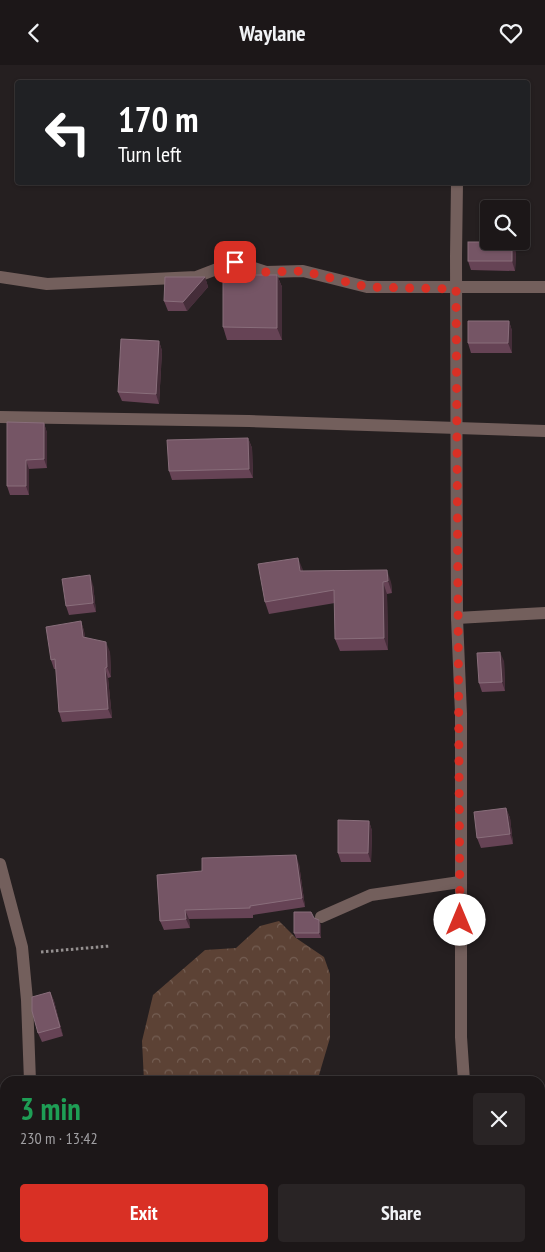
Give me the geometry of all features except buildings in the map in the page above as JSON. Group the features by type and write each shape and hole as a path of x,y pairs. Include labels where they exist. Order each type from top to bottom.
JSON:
{"street":[{"path":"457,185 457,618 460,715 461,1037 464,1076"},
{"path":"0,277 48,284 196,277 235,262 266,272 303,271 367,287 456,289 545,287"},
{"path":"0,417 545,431"},
{"path":"457,618 545,613"},
{"path":"0,864 23,954 30,1076"},
{"path":"321,917 371,895 460,881"}],"path":[{"path":"23,954 110,946"}],"green space":[{"path":"279,921 296,938 324,957 330,974 330,1038 319,1075 144,1076 142,1041 153,995 205,950 236,948 260,926"}],"route":[{"path":"235,262 266,272 303,271 367,287 456,289 460,920"}]}
